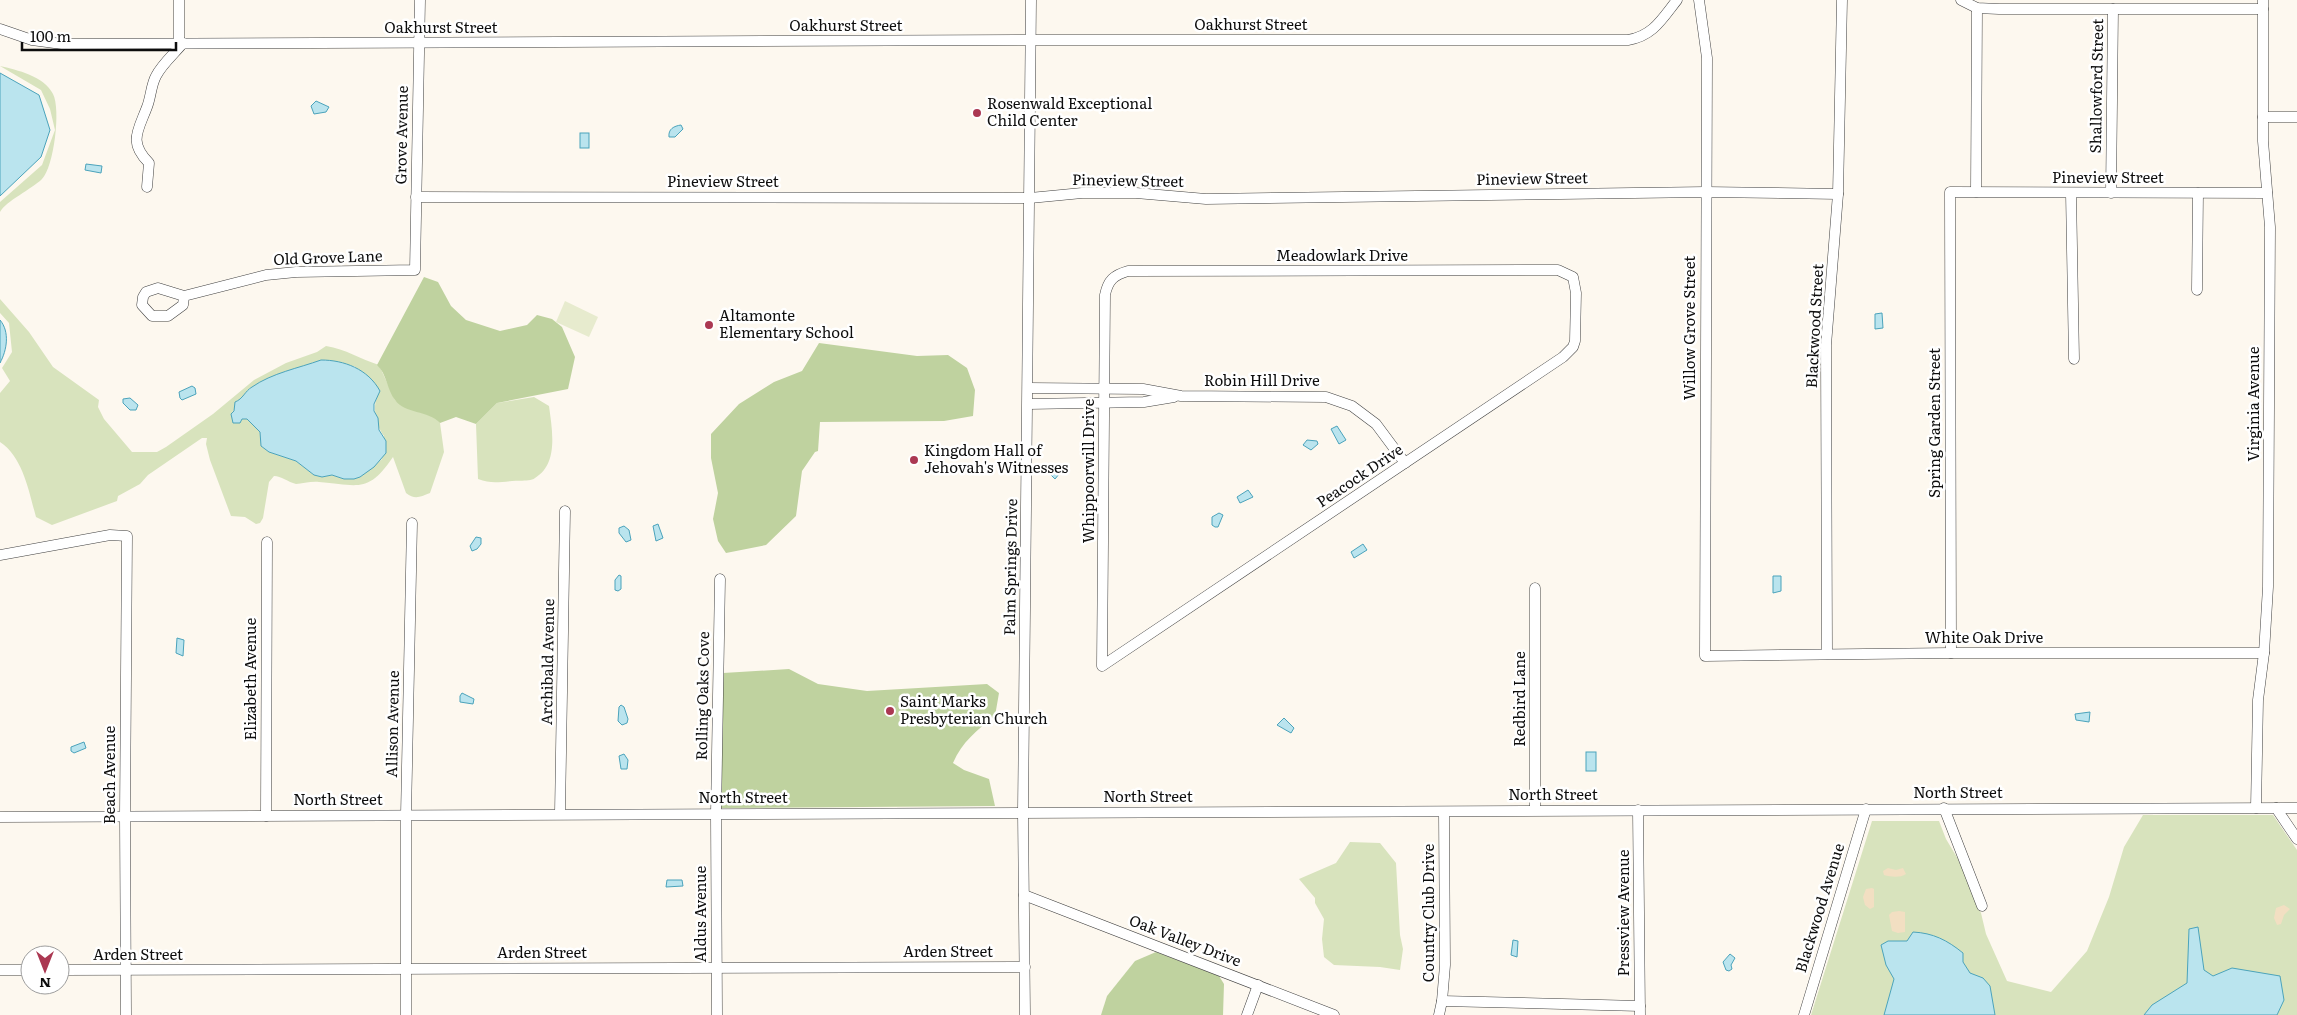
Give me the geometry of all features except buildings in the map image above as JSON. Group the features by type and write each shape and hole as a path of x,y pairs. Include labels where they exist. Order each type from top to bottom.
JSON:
{"street":[{"path":"146,187 149,163 139,152 136,136 137,128 147,106 156,76 181,43 179,0"},
{"name":"Grove Avenue","path":"415,270 420,0"},
{"name":"Palm Springs Drive","path":"1025,1015 1023,812 1031,0"},
{"name":"Oakhurst Street","path":"0,29 32,40 62,44 1031,40 1628,40 1640,38 1650,33 1677,0"},
{"name":"Willow Grove Street","path":"1699,0 1707,58 1705,656"},
{"name":"Blackwood Street","path":"1827,654 1826,345 1838,194 1842,0"},
{"path":"1961,0 1977,8 2113,9 2263,4"},
{"name":"Virginia Avenue","path":"2256,808 2258,700 2264,653 2268,587 2270,237 2263,117 2263,4"},
{"path":"1976,192 1977,8"},
{"name":"Shallowford Street","path":"2111,193 2113,9"},
{"path":"2263,117 2297,117"},
{"name":"Pineview Street","path":"416,197 1030,198 1082,193 1136,193 1206,198 1706,192 1838,194"},
{"name":"Pineview Street","path":"1950,192 2267,193"},
{"name":"Spring Garden Street","path":"1950,192 1951,653"},
{"path":"2071,193 2074,359"},
{"path":"2197,290 2198,193"},
{"name":"Old Grove Lane","path":"184,296 266,275 296,272 415,270"},
{"name":"Meadowlark Drive","path":"1112,278 1128,271 1558,270 1573,276"},
{"name":"Peacock Drive","path":"1102,666 1563,357 1573,347 1577,312 1573,276"},
{"name":"Whippoorwill Drive","path":"1102,666 1105,294 1107,285 1112,278"},
{"name":"Robin Hill Drive","path":"1028,388 1143,389 1181,396"},
{"name":"Robin Hill Drive","path":"1028,404 1144,402 1181,396 1326,396 1352,406 1376,424 1404,464"},
{"name":"Archibald Avenue","path":"560,813 565,510"},
{"name":"Allison Avenue","path":"406,1015 406,815 412,523"},
{"name":"Beach Avenue","path":"0,555 110,535 127,536 126,1015"},
{"name":"Elizabeth Avenue","path":"266,816 267,542"},
{"name":"Rolling Oaks Cove","path":"716,814 720,579"},
{"name":"Redbird Lane","path":"1535,588 1535,810"},
{"name":"White Oak Drive","path":"1705,656 1951,653 2264,653"},
{"path":"1944,808 1982,906"},
{"name":"North Street","path":"0,817 560,813 1444,812 1944,808 2297,808"},
{"path":"2276,808 2297,839"},
{"name":"Blackwood Avenue","path":"1804,1015 1866,809"},
{"name":"Pressview Avenue","path":"1638,810 1640,1010"},
{"name":"Country Club Drive","path":"1439,1015 1446,965 1444,812"},
{"name":"Aldus Avenue","path":"716,814 717,1015"},
{"name":"Oak Valley Drive","path":"1024,895 1334,1015"},
{"name":"Arden Street","path":"70,970 1025,966"},
{"path":"0,970 20,970"},
{"path":"1247,1015 1258,985"},
{"path":"1442,1001 1640,1010"}],"green space":[{"path":"0,66 37,78 49,88 55,101 56,124 53,151 46,173 38,183 8,204 0,212 0,202 42,165 55,130 50,109 41,90"},
{"path":"424,277 438,282 451,306 466,320 500,331 527,325 537,315 552,319 562,327 575,357 568,389 497,403 476,424 456,417 440,423 429,416 399,404 392,396 383,373 377,365"},
{"path":"0,299 29,332 53,367 99,400 98,407 104,419 132,452 157,452 213,414 254,380 286,363 317,352 326,346 340,349 379,365 395,400 403,406 435,417 440,423 444,452 430,493 415,497 406,493 393,457 376,477 369,482 361,484 316,482 296,484 274,476 269,482 263,518 260,523 256,524 245,517 231,516 210,460 206,444 207,438 202,438 148,475 140,484 118,496 117,501 52,525 36,517 28,486 20,466 8,449 0,442 0,393 10,381 2,368 12,352 9,323 0,313","holes":["311,364 354,366 361,372 377,398 375,407 376,418 384,436 382,459 360,477 344,479 332,475 322,477 314,475 296,461 269,452 261,446 260,432 247,419 231,414 250,388"]},
{"path":"565,301 598,317 589,337 556,322"},
{"path":"819,343 917,356 948,355 967,368 975,390 973,416 944,421 820,422 818,451 815,452 802,471 796,516 766,545 726,553 718,541 713,519 718,493 711,458 711,434 739,404 774,382 802,371"},
{"path":"534,397 549,406 552,445 548,464 543,472 533,479 527,480 487,482 478,479 476,424 497,403"},
{"path":"789,669 818,684 867,691 987,684 999,693 995,716 976,731 965,743 953,763 964,770 989,779 995,806 721,808 723,673"},
{"path":"2143,815 2273,815 2297,850 2297,1015 1811,1015 1872,821 1939,821 1946,839 1958,859 1981,913 1986,934 2007,981 2051,992 2087,951 2109,897 2124,847"},
{"path":"1350,842 1380,843 1396,863 1400,935 1403,949 1400,970 1334,965 1324,957 1322,939 1324,919 1315,903 1315,898 1299,879 1336,863"},
{"path":"1156,952 1219,976 1224,984 1223,1015 1101,1015 1107,996 1135,961"}],"sand":[{"path":"1888,868 1896,870 1903,868 1906,874 1895,877 1884,875 1883,871"},
{"path":"1866,889 1874,889 1874,907 1870,909 1865,905 1863,897"},
{"path":"2284,905 2290,909 2284,915 2281,924 2277,925 2274,918 2276,908"},
{"path":"1892,912 1905,912 1905,932 1898,933 1892,931 1889,915"}],"water":[{"path":"0,73 39,95 50,130 41,157 0,196"},
{"path":"316,101 329,107 326,112 314,114 311,106"},
{"path":"681,125 683,129 675,137 669,137 669,132 672,128"},
{"path":"580,133 589,133 589,148 580,148"},
{"path":"86,164 102,166 101,173 85,170"},
{"path":"1882,313 1883,328 1875,329 1875,314"},
{"path":"0,320 5,330 6,341 0,363"},
{"path":"321,360 330,360 355,367 369,377 380,391 374,404 374,411 378,418 379,430 386,441 386,453 374,467 354,479 344,479 332,475 322,477 314,475 296,461 269,452 261,446 260,432 247,419 242,419 240,423 233,423 231,414 234,411 235,402 250,389 277,374"},
{"path":"192,386 195,388 196,394 182,400 179,392"},
{"path":"130,398 138,405 136,410 130,410 123,403 123,399"},
{"path":"1337,426 1346,440 1339,444 1331,429"},
{"path":"1307,440 1317,441 1318,444 1311,450 1303,445"},
{"path":"1052,466 1062,466 1064,468 1055,479 1051,475"},
{"path":"1248,490 1253,497 1240,503 1237,497"},
{"path":"1219,513 1223,515 1218,527 1215,527 1212,525 1212,517"},
{"path":"658,524 663,538 656,541 653,526"},
{"path":"624,526 629,530 631,540 626,542 619,533 619,528"},
{"path":"476,537 481,538 481,544 472,551 470,546"},
{"path":"1363,544 1367,550 1354,558 1351,552"},
{"path":"619,575 621,576 621,589 618,591 615,590 615,580"},
{"path":"1773,576 1781,576 1781,591 1773,593"},
{"path":"177,638 184,640 183,656 176,653"},
{"path":"462,693 474,699 473,704 460,702"},
{"path":"621,705 624,707 628,719 627,723 622,725 618,721 619,707"},
{"path":"2090,712 2089,722 2076,720 2075,714"},
{"path":"1284,718 1294,728 1291,733 1277,725"},
{"path":"84,742 86,748 74,753 71,751 71,747"},
{"path":"1586,752 1596,752 1596,771 1586,771"},
{"path":"624,754 628,760 627,769 621,769 619,756"},
{"path":"667,880 682,880 683,886 666,887"},
{"path":"2198,927 2204,970 2213,976 2232,968 2280,976 2284,1000 2277,1015 2144,1015 2152,1005 2187,983 2189,929"},
{"path":"1913,932 1940,938 1963,953 1963,962 1970,973 1983,978 1990,986 1995,1015 1884,1015 1894,979 1886,965 1881,945 1888,941 1907,941"},
{"path":"1513,940 1518,941 1517,957 1511,955"},
{"path":"1730,954 1735,958 1731,965 1732,969 1729,971 1726,970 1723,962"}],"place":[{"name":"Rosenwald Exceptional Child Center","path":"977,113"},
{"name":"Altamonte Elementary School","path":"709,325"},
{"name":"Kingdom Hall of Jehovah's Witnesses","path":"914,460"},
{"name":"Saint Marks Presbyterian Church","path":"890,711"}]}
